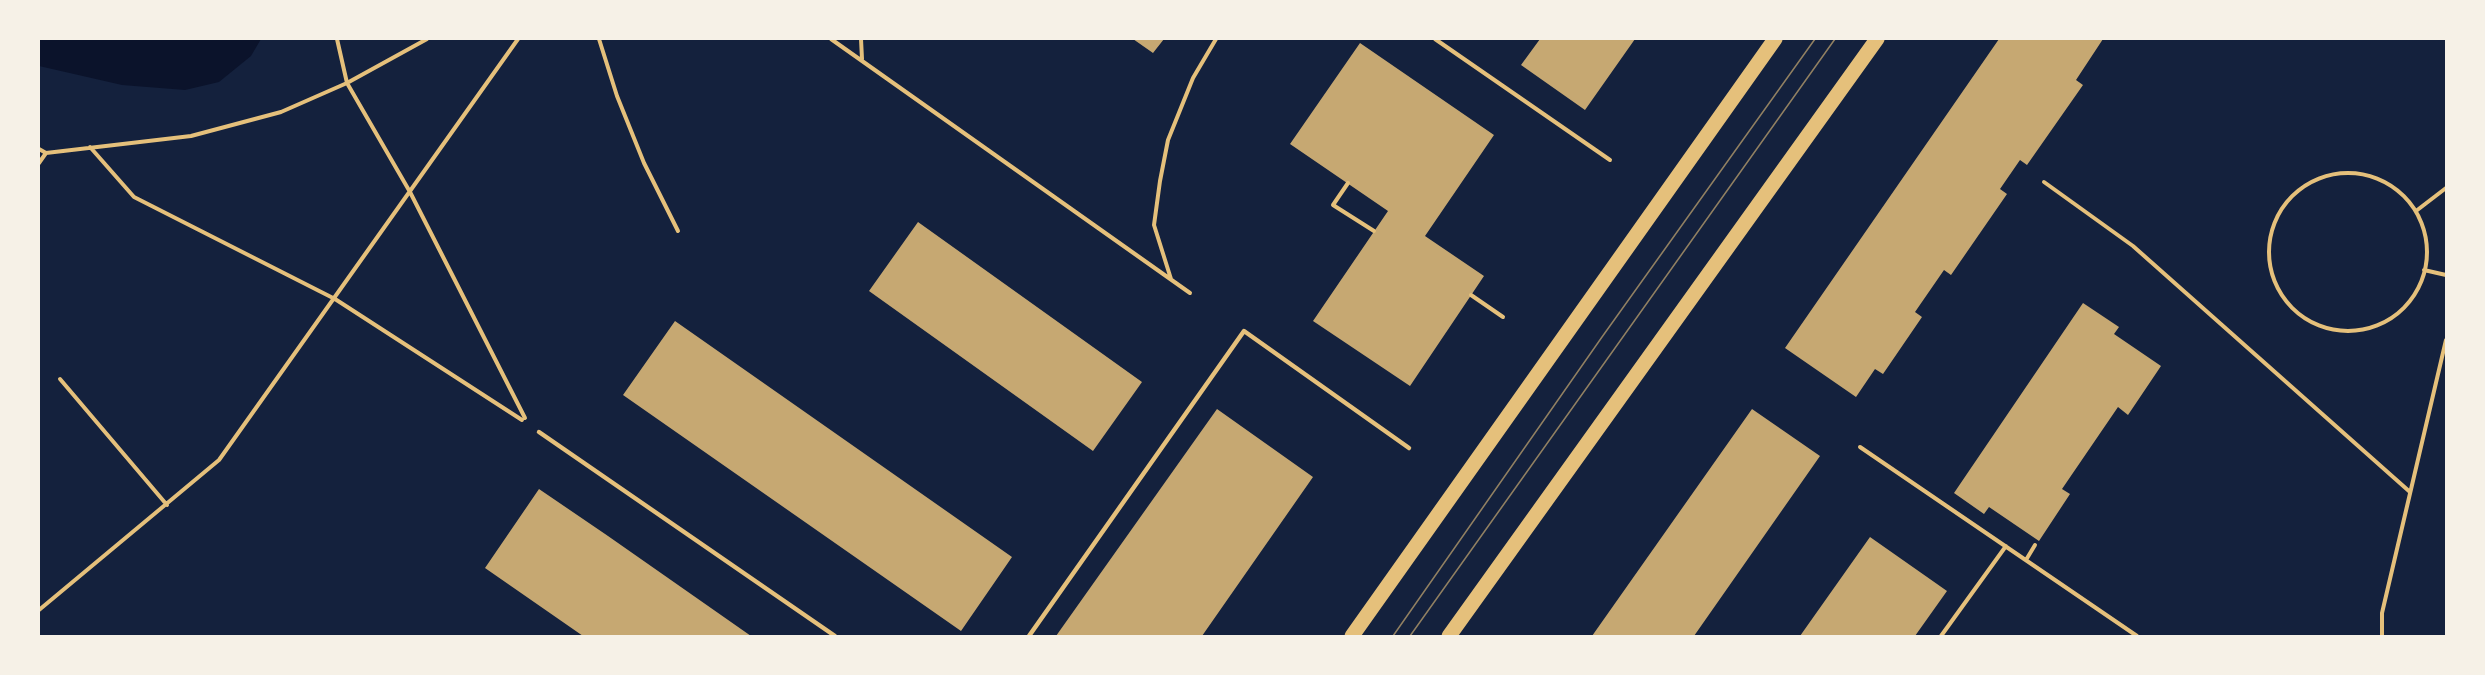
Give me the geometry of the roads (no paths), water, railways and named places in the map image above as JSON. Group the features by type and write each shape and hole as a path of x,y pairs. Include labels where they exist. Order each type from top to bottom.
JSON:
{"main road":[{"path":"1352,636 1775,39"},
{"path":"1449,636 1876,39"}],"lane":[{"path":"1029,636 1244,332 1408,448"},
{"path":"539,432 835,636"}],"water":[{"path":"39,39 261,39 251,56 219,82 185,90 122,85 39,66"}],"tram line":[{"path":"1393,636 1602,337 1815,39"},
{"path":"1410,636 1835,39"}]}
